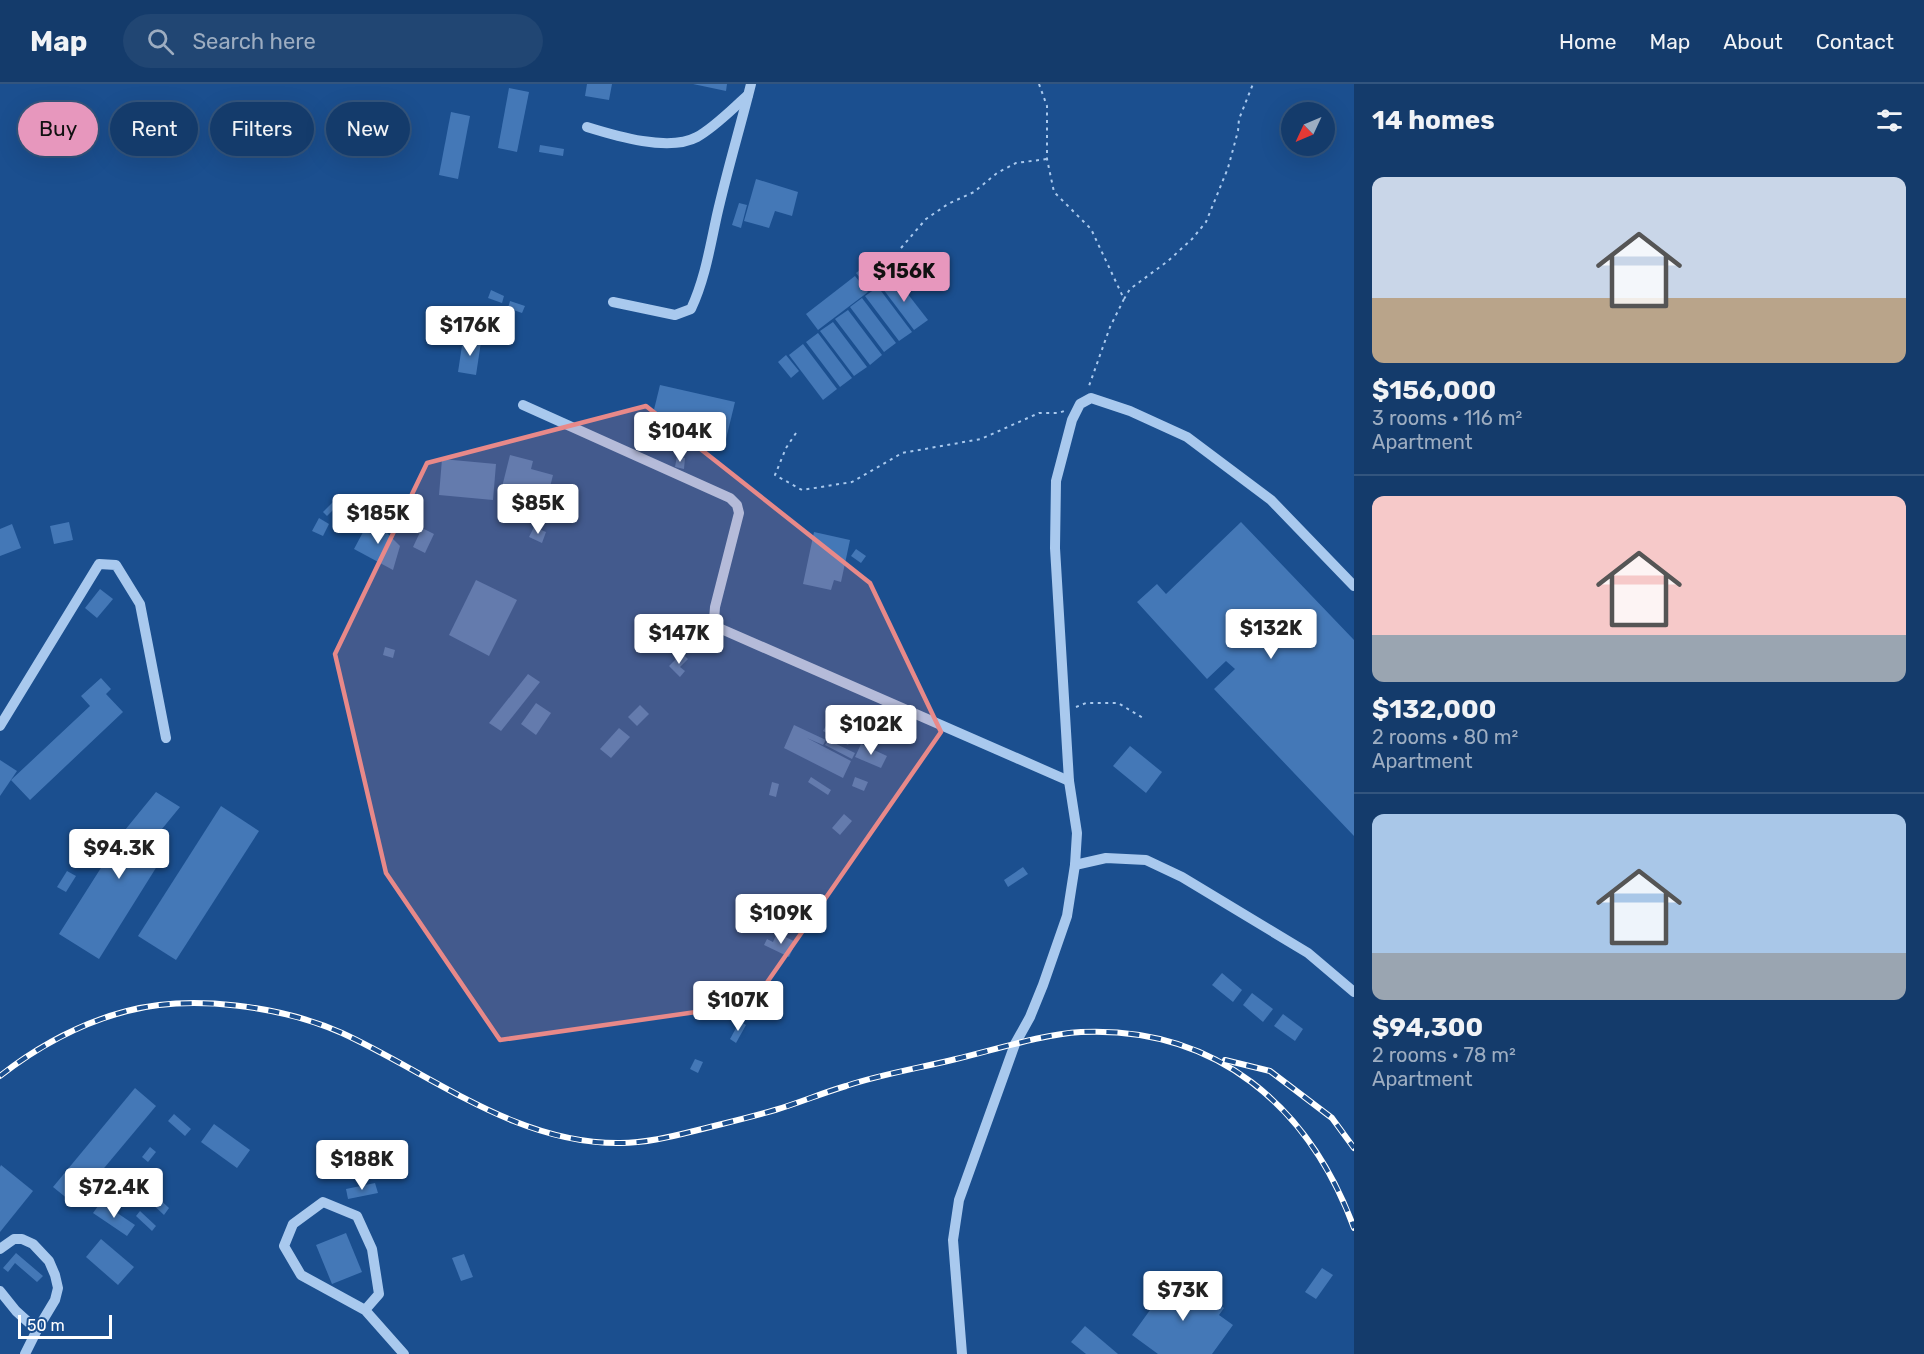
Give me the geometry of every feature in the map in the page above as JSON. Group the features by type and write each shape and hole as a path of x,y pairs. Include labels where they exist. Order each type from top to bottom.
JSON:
{"street":[{"path":"587,127 623,138 679,143 697,137 749,89"},
{"path":"613,302 675,315 691,309 709,256 749,89"},
{"path":"962,1354 953,1240 959,1200 1015,1044 1044,985 1067,916 1075,865 1077,833 1069,781 1055,548 1056,481 1072,420 1080,404 1091,398 1130,411 1187,437 1272,500 1354,586"},
{"path":"523,405 730,498 739,513 715,607 714,620 719,628 1069,781"},
{"path":"0,726 99,564 116,565 140,604 166,738"},
{"path":"1075,865 1106,858 1146,860 1182,877 1308,953 1354,992"},
{"path":"365,1310 379,1294 372,1249 357,1216 323,1202 293,1224 284,1246 301,1275 365,1310 404,1354"},
{"path":"0,1249 14,1239 22,1239 33,1244 42,1251 52,1268 58,1288 55,1300 25,1354"},
{"path":"0,1291 16,1311 37,1330"}],"path":[{"path":"1039,84 1047,106 1047,159 1054,192 1091,229 1124,299"},
{"path":"796,433 786,448 775,475 802,489 852,482 902,453 981,439 1039,413 1059,413 1080,404 1094,376 1110,327 1130,289 1168,261 1206,222 1228,168 1239,119 1253,84"},
{"path":"901,248 926,219 948,204 975,192 997,173 1016,163 1047,159"},
{"path":"1065,712 1086,703 1118,703 1143,718"}],"highlighted area":[{"path":"646,406 870,583 941,732 752,1004 500,1040 386,873 335,654 427,463"}],"building":[{"path":"587,84 612,84 609,100 585,96"},
{"path":"693,84 727,84 726,91"},
{"path":"509,88 529,92 517,152 498,148"},
{"path":"451,112 470,116 458,179 439,175"},
{"path":"540,145 564,149 563,156 539,152"},
{"path":"756,179 798,192 792,216 775,211 769,228 744,221"},
{"path":"739,203 747,205 741,228 732,225"},
{"path":"879,255 893,273 870,290 856,273"},
{"path":"893,275 928,320 914,330 880,285"},
{"path":"855,276 868,292 818,330 806,314"},
{"path":"878,287 912,332 899,341 865,296"},
{"path":"491,290 504,296 502,303 488,298"},
{"path":"862,298 896,343 884,352 850,307"},
{"path":"510,301 525,306 522,313 508,308"},
{"path":"848,310 882,355 870,365 835,319"},
{"path":"833,322 867,367 854,376 820,331"},
{"path":"818,333 852,378 840,387 806,342"},
{"path":"463,339 481,342 476,375 458,372"},
{"path":"803,344 837,389 823,400 789,355"},
{"path":"786,355 799,371 791,378 778,362"},
{"path":"660,385 735,402 726,439 651,422"},
{"path":"510,455 533,461 531,469 553,475 546,503 501,491"},
{"path":"677,456 685,458 684,469 675,467"},
{"path":"442,459 496,464 493,500 439,495"},
{"path":"339,496 343,500 327,516 323,512"},
{"path":"515,506 543,512 541,524 513,519"},
{"path":"371,517 400,546 393,570 354,549"},
{"path":"319,518 329,524 323,536 312,531"},
{"path":"69,522 73,540 54,544 50,526"},
{"path":"1241,522 1354,640 1354,836 1214,689 1235,669 1226,661 1207,679 1137,602 1157,584 1166,594"},
{"path":"12,524 21,548 0,556 0,529"},
{"path":"534,527 546,532 542,543 529,537"},
{"path":"422,528 434,534 425,553 413,547"},
{"path":"814,532 850,540 841,582 834,580 831,590 803,584"},
{"path":"856,549 866,556 861,563 851,556"},
{"path":"476,580 517,600 489,656 449,635"},
{"path":"100,589 113,599 97,618 85,608"},
{"path":"655,637 673,644 670,651 652,644"},
{"path":"385,647 395,650 393,658 383,655"},
{"path":"682,653 688,659 680,667 685,671 680,677 669,666"},
{"path":"528,674 540,682 501,731 489,723"},
{"path":"101,678 111,689 106,694 123,712 30,800 11,780 90,706 81,696"},
{"path":"536,703 551,713 536,735 521,724"},
{"path":"640,705 649,714 637,726 628,717"},
{"path":"830,719 855,733 848,745 823,731"},
{"path":"794,725 826,740 823,745 807,738 851,761 843,778 784,748"},
{"path":"619,728 630,737 611,758 600,749"},
{"path":"828,740 855,753 852,759 825,745"},
{"path":"861,744 887,756 881,768 855,757"},
{"path":"1130,746 1162,772 1146,793 1113,766"},
{"path":"0,760 17,771 0,796"},
{"path":"811,777 831,790 828,795 808,782"},
{"path":"855,777 868,782 864,791 852,786"},
{"path":"772,782 779,784 776,797 769,795"},
{"path":"156,792 180,807 148,846 164,855 99,959 59,934 125,830"},
{"path":"221,806 259,831 176,960 138,936"},
{"path":"844,814 852,821 840,835 832,828"},
{"path":"1023,867 1028,874 1008,887 1004,880"},
{"path":"67,871 76,876 66,892 57,887"},
{"path":"777,933 796,942 789,957 764,945 767,939 773,942"},
{"path":"1222,973 1242,990 1233,1002 1212,985"},
{"path":"754,985 761,989 753,1005 746,1002"},
{"path":"730,992 748,1010 738,1020 720,1001"},
{"path":"1252,993 1273,1009 1263,1022 1243,1005"},
{"path":"1283,1014 1303,1029 1295,1041 1274,1026"},
{"path":"740,1021 746,1025 736,1043 730,1039"},
{"path":"695,1059 703,1062 698,1073 690,1069"},
{"path":"135,1088 156,1106 74,1204 53,1187"},
{"path":"174,1114 191,1129 185,1136 168,1121"},
{"path":"214,1124 250,1150 237,1168 201,1142"},
{"path":"150,1147 156,1152 148,1162 142,1157"},
{"path":"1,1165 33,1191 0,1232 0,1167"},
{"path":"137,1179 145,1188 140,1194 131,1185"},
{"path":"375,1183 378,1193 348,1199 346,1189"},
{"path":"154,1194 169,1208 164,1215 148,1200"},
{"path":"101,1202 135,1225 127,1236 93,1213"},
{"path":"140,1211 156,1226 152,1231 136,1216"},
{"path":"346,1233 362,1272 332,1284 316,1245"},
{"path":"101,1239 134,1267 118,1285 86,1257"},
{"path":"16,1253 43,1276 37,1282 15,1263 8,1272 3,1268"},
{"path":"464,1254 473,1277 461,1281 452,1258"},
{"path":"1322,1268 1333,1275 1316,1299 1305,1292"},
{"path":"1176,1274 1224,1308 1219,1315 1233,1325 1212,1354 1158,1354 1132,1335"},
{"path":"1085,1326 1118,1354 1086,1354 1071,1342"}],"railway":[{"path":"0,1076 29,1055 60,1037 110,1016 152,1006 208,1003 292,1016 342,1033 475,1104 545,1132 582,1140 629,1143 667,1137 745,1118 873,1078 1035,1039 1081,1032 1130,1034 1174,1043 1215,1059 1251,1082 1283,1111 1311,1145 1335,1184 1354,1228"},
{"path":"1225,1060 1270,1071 1332,1118 1354,1148"}]}
